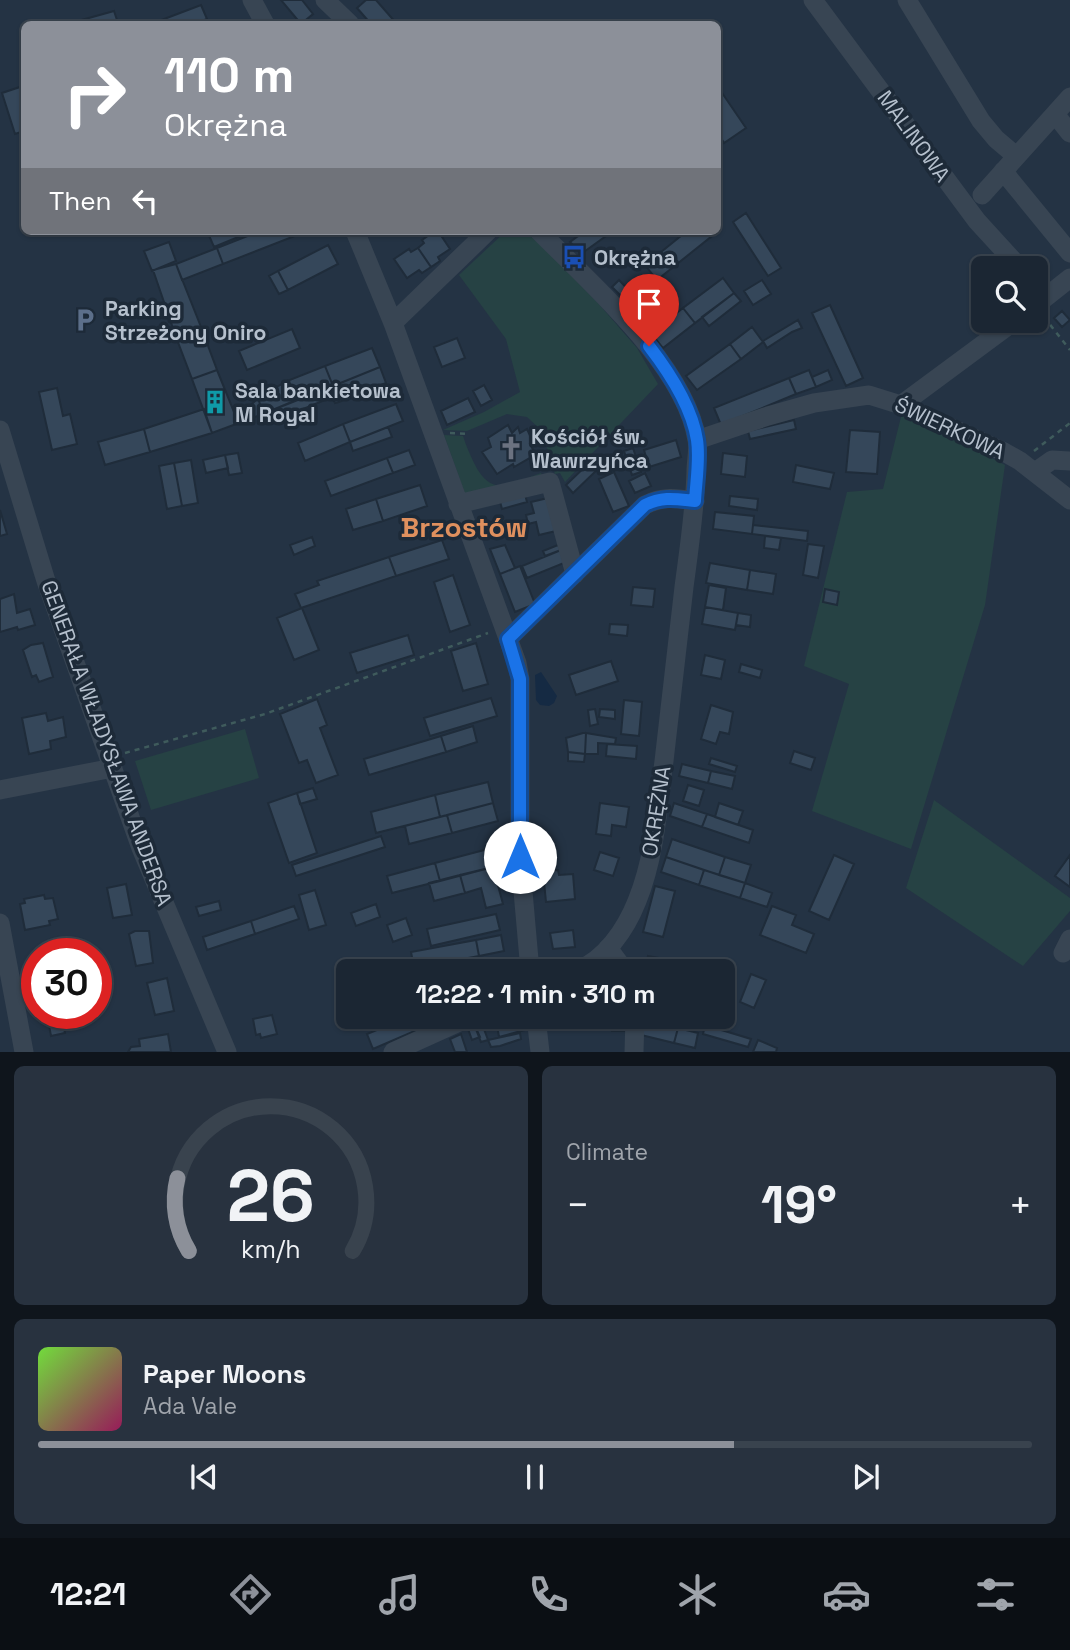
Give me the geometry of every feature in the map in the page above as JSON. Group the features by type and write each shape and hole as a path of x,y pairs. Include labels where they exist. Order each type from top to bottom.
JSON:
{"street":[{"path":"253,0 264,21"},
{"path":"325,0 347,21"},
{"name":"MALINOWA","path":"813,0 977,221 1009,256"},
{"path":"907,0 981,121 1070,253"},
{"path":"982,195 1070,97"},
{"path":"1055,114 1070,133"},
{"path":"357,235 393,323 506,633 520,679 520,857 529,959"},
{"path":"393,323 484,235"},
{"name":"OKRĘŻNA","path":"543,235 637,331 660,361 686,408 697,440 695,501 654,831 638,901 626,925 597,959"},
{"path":"1048,293 1070,278"},
{"path":"901,405 998,333"},
{"name":"ŚWIERKOWA","path":"697,440 768,416 839,398 869,395 901,405 1030,465 1070,500"},
{"name":"GENERAŁA WŁADYSŁAWA ANDERSA","path":"0,430 4,455 46,581 115,761 141,848 227,1052"},
{"path":"1030,465 1052,460 1070,461"},
{"path":"458,504 550,482 575,574"},
{"path":"506,633 575,574 645,505 658,499 670,498 695,501"},
{"path":"0,790 115,761"},
{"path":"0,923 24,1052"},
{"path":"608,948 616,959"},
{"path":"393,1052 444,1029"},
{"path":"537,1029 540,1052"},
{"path":"634,1052 635,1029"}],"path":[{"path":"1048,313 1070,350"},
{"path":"1030,465 1070,423"},
{"path":"444,433 468,434"},
{"path":"115,761 506,633"}],"green space":[{"path":"502,235 532,235 637,348 658,384 565,482 560,473 555,474 542,431 527,417 507,414 467,431 443,430 520,392 506,339 459,275"},
{"path":"902,413 1005,465 985,605 911,849 812,811 849,684 804,666 847,492 883,489"},
{"path":"444,435 463,436 481,474 495,485 511,484 541,473 544,478 466,497"},
{"path":"245,729 259,778 151,810 135,761"},
{"path":"934,800 1070,898 1070,911 1023,966 906,888"}],"water":[{"path":"541,672 557,696 549,706 540,705 536,700 535,675"}],"building":[{"path":"281,0 302,0 313,14 305,21 298,21"},
{"path":"366,0 376,0 394,21 368,21 357,8"},
{"path":"201,5 207,19 202,21 159,21"},
{"path":"114,11 117,21 78,21"},
{"path":"21,87 21,132 15,134 2,93"},
{"path":"721,91 746,128 724,143 721,138"},
{"path":"746,213 781,268 768,276 733,222"},
{"path":"209,235 243,235 214,247"},
{"path":"250,235 297,235 223,264 217,248"},
{"path":"429,235 441,235 450,249 438,257 440,261 431,267 418,248 424,243 422,240"},
{"path":"580,235 607,235 581,254 570,242"},
{"path":"682,235 712,236 657,280 645,265"},
{"path":"169,242 176,261 152,271 144,251"},
{"path":"328,245 338,264 288,290 278,271"},
{"path":"217,248 223,264 182,280 176,264"},
{"path":"418,248 431,267 422,273 419,270 407,278 394,259 409,249 411,252"},
{"path":"176,264 201,327 176,337 153,270"},
{"path":"278,271 288,290 279,294 269,276"},
{"path":"723,278 734,293 695,323 683,308"},
{"path":"619,280 636,298 629,304 612,287"},
{"path":"762,280 771,294 753,305 744,291"},
{"path":"734,293 741,301 709,326 702,317"},
{"path":"830,305 863,378 846,386 812,313"},
{"path":"683,308 695,323 663,348 651,333"},
{"path":"1062,311 1070,320 1062,327 1054,318"},
{"path":"798,320 802,328 767,348 763,341"},
{"path":"201,327 217,370 192,379 176,337"},
{"path":"752,327 763,342 741,359 730,344"},
{"path":"292,329 300,348 247,370 239,351"},
{"path":"457,338 465,358 442,367 434,347"},
{"path":"730,344 741,359 697,390 686,376"},
{"path":"372,348 380,367 333,386 325,366"},
{"path":"325,366 333,386 294,401 287,381"},
{"path":"380,367 386,383 339,402 333,386"},
{"name":"Sala bankietowa M Royal","path":"217,370 234,412 250,406 258,398 263,414 212,433 192,379"},
{"path":"809,370 816,387 796,394 789,378"},
{"path":"828,370 832,380 816,387 812,377"},
{"path":"789,378 796,394 721,425 714,408"},
{"path":"287,381 294,401 263,414 258,398"},
{"path":"484,385 492,400 481,406 473,391"},
{"path":"333,386 339,402 335,403 332,397 279,419 275,409"},
{"path":"57,388 63,416 70,414 77,444 52,450 39,392"},
{"path":"468,398 475,412 447,425 441,411"},
{"path":"396,404 403,421 350,442 343,424"},
{"path":"204,409 212,433 150,452 144,429"},
{"path":"794,420 796,429 750,439 748,431"},
{"path":"343,424 350,442 305,461 298,443"},
{"name":"Kościół św. Wawrzyńca","path":"508,425 512,433 518,427 520,433 527,429 535,453 497,474 482,452 491,447 488,438"},
{"path":"388,427 392,437 353,451 350,442"},
{"path":"144,429 150,452 105,465 98,442"},
{"path":"850,430 880,432 877,474 846,472"},
{"path":"676,440 681,457 649,467 644,450"},
{"path":"633,448 641,472 632,475 624,451"},
{"path":"409,450 415,465 393,473 387,458"},
{"path":"238,453 242,473 229,475 225,455"},
{"path":"723,453 747,456 745,477 721,474"},
{"path":"225,455 228,468 206,473 203,460"},
{"path":"387,458 393,473 331,496 325,481"},
{"path":"191,460 198,503 182,506 174,463"},
{"path":"591,461 598,469 573,493 566,485"},
{"path":"174,463 182,506 167,509 159,466"},
{"path":"796,465 834,473 830,489 793,482"},
{"path":"614,472 629,506 613,512 599,479"},
{"path":"645,473 651,486 635,493 629,481"},
{"path":"420,485 427,506 383,521 376,499"},
{"path":"524,491 527,502 502,509 499,498"},
{"path":"730,496 758,499 757,510 729,506"},
{"path":"548,498 556,531 539,535 536,522 528,524 526,515 534,513 531,502"},
{"path":"376,499 383,521 353,530 346,509"},
{"path":"0,510 7,534 0,536"},
{"path":"715,512 754,516 752,534 713,529"},
{"path":"753,525 808,531 807,541 752,534"},
{"path":"765,536 781,538 779,550 764,548"},
{"path":"312,537 315,546 294,555 290,545"},
{"path":"442,540 449,559 396,576 389,557"},
{"path":"808,544 824,546 818,578 803,575"},
{"path":"505,545 515,568 500,574 490,549"},
{"path":"558,545 561,550 545,556 543,551"},
{"path":"561,550 564,563 527,578 522,566"},
{"path":"389,557 396,576 301,608 295,594 319,585 317,581"},
{"path":"710,563 750,570 747,590 706,583"},
{"path":"520,566 535,604 515,612 500,574"},
{"path":"750,570 776,574 773,594 747,590"},
{"path":"453,575 470,625 450,632 434,582"},
{"path":"709,585 726,588 723,610 705,607"},
{"path":"633,587 655,589 653,607 631,605"},
{"path":"825,589 839,592 837,605 823,602"},
{"path":"14,594 17,613 30,609 35,625 0,632 0,599"},
{"path":"705,607 738,613 735,630 702,624"},
{"path":"302,608 319,650 294,660 277,618"},
{"path":"738,613 751,615 750,627 736,625"},
{"path":"610,624 628,625 627,636 609,634"},
{"path":"408,635 414,655 357,673 350,653"},
{"path":"43,643 53,677 39,682 36,675 32,677 23,650"},
{"path":"476,643 488,684 463,691 451,651"},
{"path":"705,655 725,660 721,679 701,675"},
{"path":"611,661 618,681 576,695 569,675"},
{"path":"741,664 762,670 760,678 739,672"},
{"path":"491,698 497,716 430,736 424,718"},
{"path":"317,699 327,725 320,728 338,775 316,783 307,760 299,763 280,714"},
{"path":"624,700 642,702 639,736 621,734"},
{"path":"711,705 733,712 729,734 720,732 716,744 701,739"},
{"path":"595,709 598,724 590,726 588,710"},
{"path":"600,709 615,710 615,719 599,717"},
{"path":"46,713 48,721 63,717 66,737 50,741 51,749 29,754 22,718"},
{"path":"473,726 477,742 446,752 441,736"},
{"path":"586,733 585,754 568,752 566,738"},
{"path":"586,733 616,738 615,744 598,743 598,754 585,754"},
{"path":"441,736 446,752 369,775 364,759"},
{"path":"607,744 637,746 636,759 606,756"},
{"path":"794,751 815,758 811,770 790,763"},
{"path":"568,752 585,754 584,762 568,761"},
{"path":"711,758 737,766 735,772 709,764"},
{"path":"682,764 711,771 708,783 679,776"},
{"path":"711,771 735,776 732,789 708,783"},
{"path":"488,782 493,803 440,817 435,795"},
{"path":"688,785 704,790 699,806 683,801"},
{"path":"313,788 317,799 300,804 297,793"},
{"path":"297,793 317,853 289,863 268,803"},
{"path":"435,795 440,817 376,833 371,812"},
{"path":"493,803 498,821 452,833 447,815"},
{"path":"600,803 629,807 626,827 612,825 611,836 596,834"},
{"path":"674,803 707,814 702,827 670,816"},
{"path":"719,803 743,811 738,825 715,817"},
{"path":"707,814 753,830 749,843 702,827"},
{"path":"447,815 452,833 409,844 405,826"},
{"path":"381,836 385,847 296,876 292,865"},
{"path":"672,839 725,857 719,875 666,857"},
{"path":"488,849 493,867 440,881 435,863"},
{"path":"600,852 619,858 613,876 594,870"},
{"path":"834,855 854,864 829,920 809,911"},
{"path":"1070,855 1070,887 1055,876"},
{"path":"666,857 704,870 699,885 661,872"},
{"path":"725,857 751,865 745,883 719,875"},
{"path":"435,863 440,881 392,893 387,876"},
{"path":"493,867 503,904 486,908 481,888 465,893 460,875"},
{"path":"558,870 559,875 573,874 575,899 546,902 543,872"},
{"path":"704,870 745,883 740,898 699,885"},
{"path":"460,875 465,893 434,901 429,883"},
{"path":"745,883 772,893 767,907 740,898"},
{"path":"126,884 132,915 113,918 107,888"},
{"path":"655,886 675,891 663,937 643,932"},
{"path":"315,890 326,925 309,930 299,895"},
{"path":"44,895 45,899 53,898 58,919 49,921 50,925 25,930 20,904 25,903 24,899"},
{"path":"219,901 221,910 199,916 196,907"},
{"path":"376,904 380,917 356,926 351,913"},
{"path":"294,906 299,919 255,934 251,921"},
{"path":"772,906 796,915 792,925 814,934 806,953 760,935"},
{"path":"496,914 500,930 431,946 427,929"},
{"path":"406,918 412,935 393,942 387,925"},
{"path":"251,921 255,934 207,950 203,937"},
{"path":"573,930 575,947 553,949 550,933"},
{"path":"149,931 153,963 136,966 129,934"},
{"path":"501,935 504,951 479,956 476,940"},
{"path":"476,940 479,956 463,959 412,959 411,952"},
{"path":"751,974 766,980 754,1008 740,1002"},
{"path":"167,978 174,1011 155,1015 147,983"},
{"path":"272,1015 277,1034 261,1038 260,1034 256,1035 253,1019"},
{"path":"50,1029 64,1029 65,1033 51,1036"},
{"path":"379,1029 419,1029 373,1049 367,1034"},
{"path":"468,1029 476,1029 480,1037 472,1040"},
{"path":"476,1029 484,1029 488,1040 481,1042"},
{"path":"498,1029 528,1029 499,1037"},
{"path":"612,1029 628,1029 628,1031"},
{"path":"638,1029 678,1029 674,1043 637,1034"},
{"path":"678,1029 698,1033 695,1048 674,1043"},
{"path":"704,1029 718,1029 751,1039 748,1047 703,1034"},
{"path":"520,1033 521,1039 500,1046 491,1047 488,1040"},
{"path":"168,1034 171,1052 128,1052 131,1047 140,1046 139,1039"},
{"path":"461,1034 467,1052 455,1052 450,1039"},
{"path":"758,1040 777,1048 776,1052 753,1052"}],"place":[{"name":"Okrężna","path":"574,257"},
{"name":"Parking Strzeżony Oniro","path":"85,320"},
{"name":"Sala bankietowa M Royal","path":"215,402"},
{"name":"Kościół św. Wawrzyńca","path":"511,448"}],"district":[{"name":"Brzostów","path":"464,527"}],"route":[{"path":"520,857 520,679 508,639 645,505 658,499 670,498 695,501 697,440 686,408 649,346"}]}
